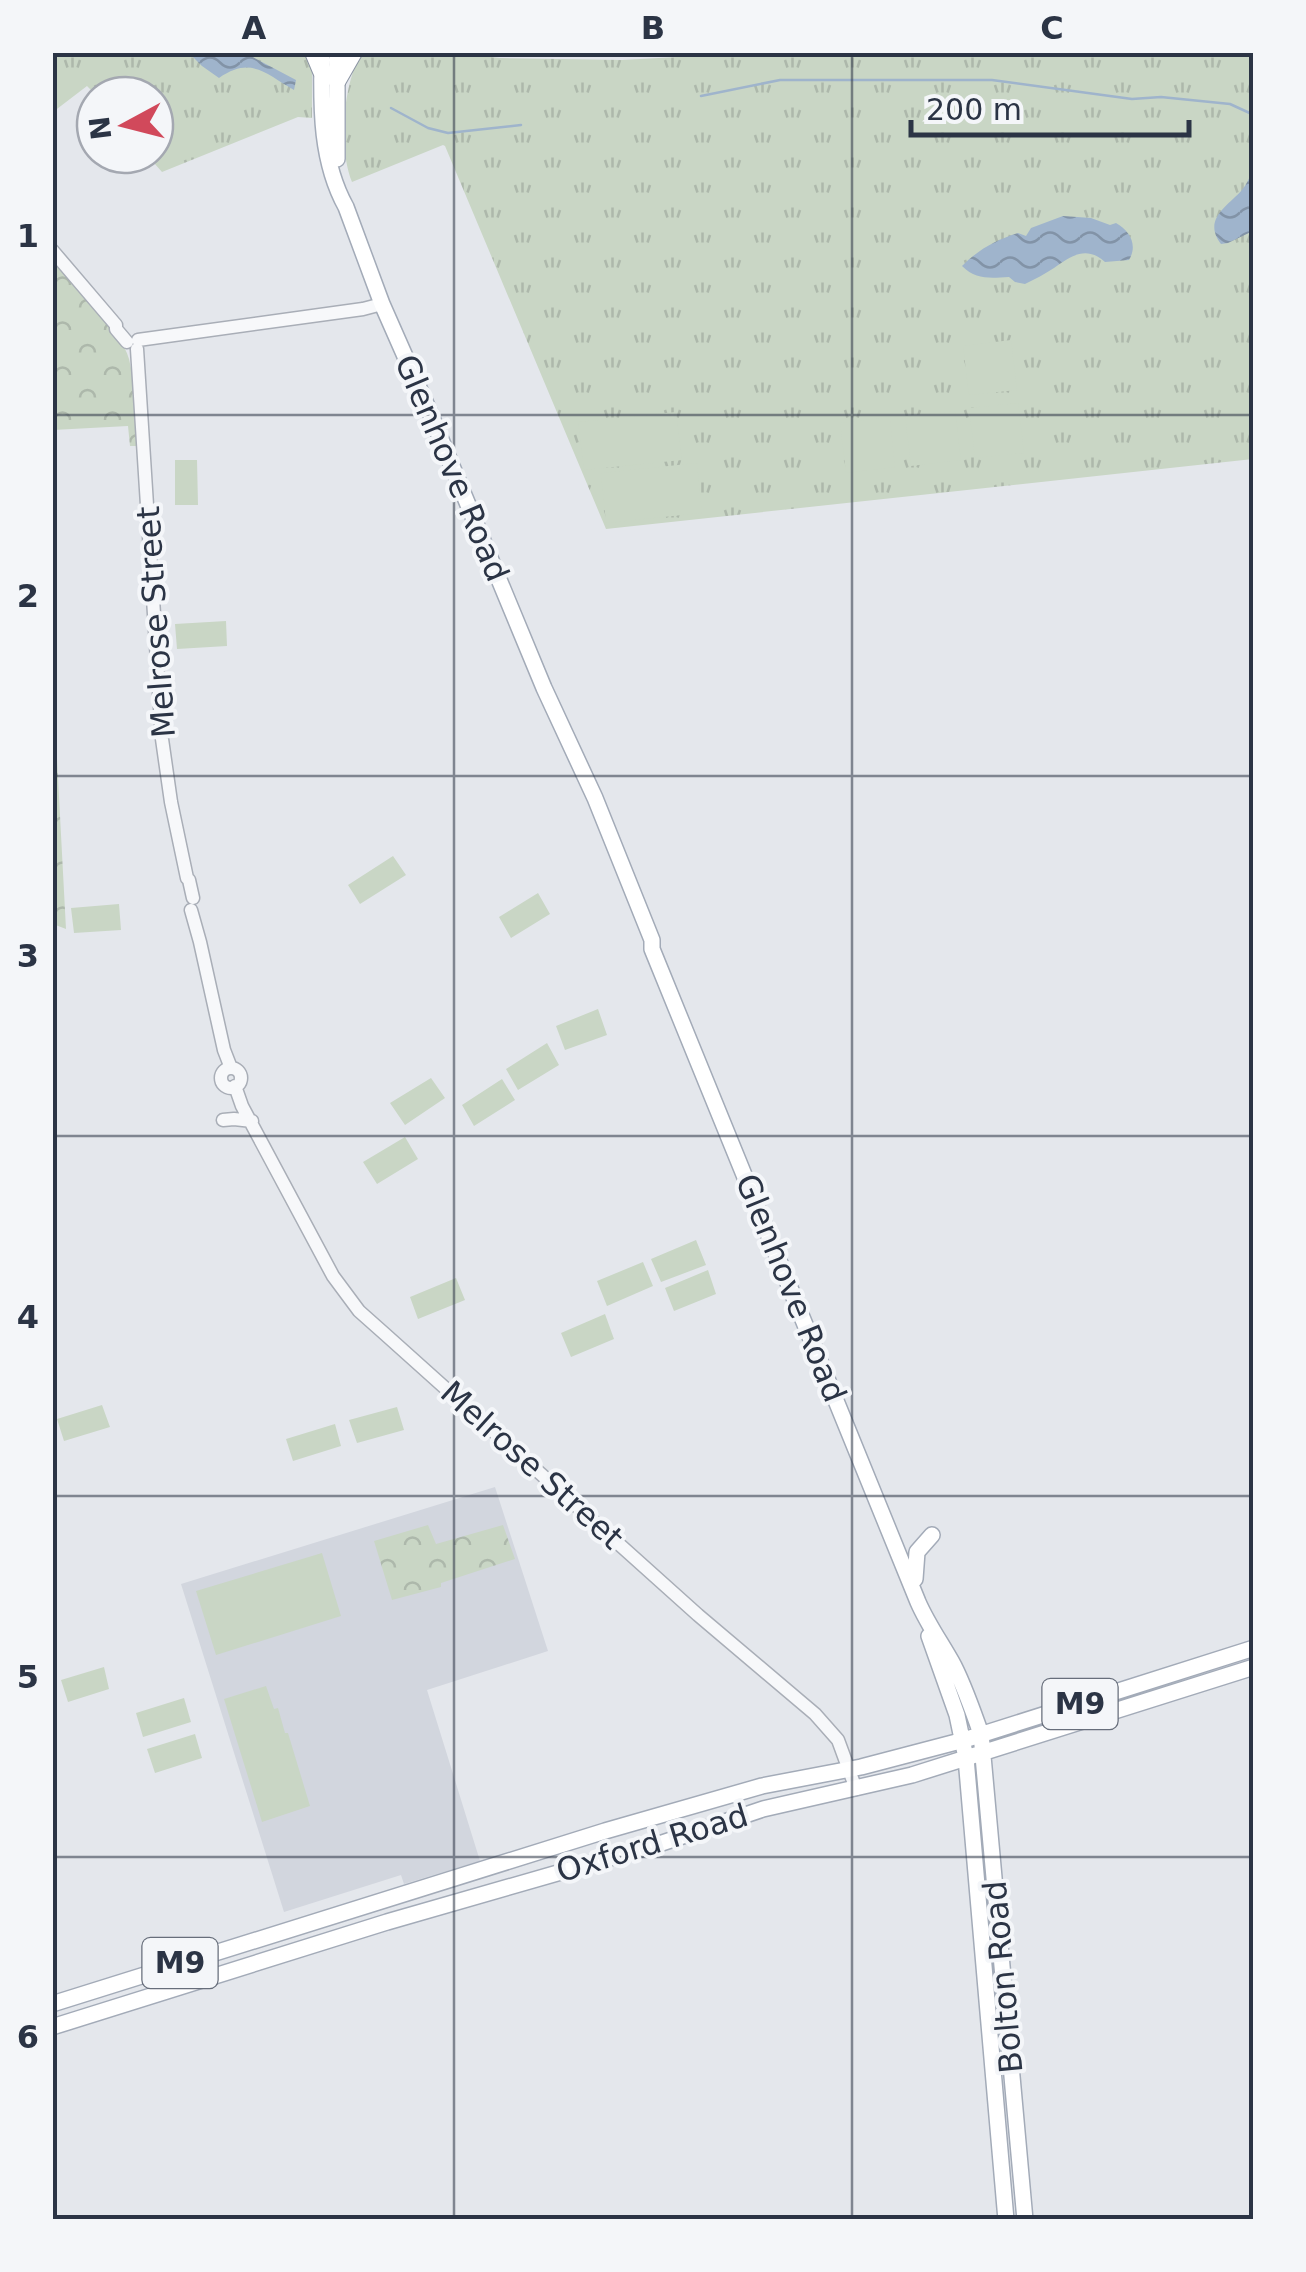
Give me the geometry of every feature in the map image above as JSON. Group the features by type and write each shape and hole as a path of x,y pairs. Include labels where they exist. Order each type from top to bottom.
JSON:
{"highway":[{"path":"314,52 328,74 353,52"}],"main road":[{"name":"Glenhove Road","path":"337,52 328,74 329,120 346,207 382,304 562,727 561,736 598,834 645,943 652,949 918,1602 971,1702 982,1742"},
{"path":"918,1602 916,1557 921,1545 932,1535"},
{"name":"Glenhove Road","path":"929,1627 964,1740"},
{"name":"Oxford Road","path":"52,2027 763,1809 856,1789 966,1758 982,1742 1254,1648"},
{"name":"Oxford Road","path":"52,2004 605,1830 762,1786 964,1740 982,1742 1042,1734 1254,1667"},
{"path":"905,1755 942,1736 952,1726 954,1714 948,1688"},
{"name":"Bolton Road","path":"964,1740 1006,2220"},
{"name":"Bolton Road","path":"982,1742 1025,2220"}],"street":[{"path":"52,250 134,344 170,335 382,304"},
{"name":"Melrose Street","path":"134,344 139,361 162,739 171,802 184,881 228,1069 239,1072 237,1084 249,1115 325,1262 360,1312 698,1615 816,1714 838,1740 856,1789"},
{"path":"223,1120 249,1115"}],"shaded area":[{"path":"495,1487 548,1651 427,1690 480,1861 404,1884 401,1875 284,1912 181,1584"}],"green space":[{"path":"362,52 622,60 769,52 1253,53 1253,459 606,529 445,146 352,182 345,152 345,116 350,81"},
{"path":"53,53 304,53 312,67 312,118 298,117 175,167 175,75 75,75 75,95 53,112"},
{"path":"52,260 96,308 125,348 133,380 137,446 130,446 128,426 53,430"},
{"path":"1011,340 1017,390 969,395 963,346"},
{"path":"1018,403 1024,453 975,458 969,408"},
{"path":"955,411 961,460 911,466 905,416"},
{"path":"676,412 682,460 584,470 578,422"},
{"path":"890,417 895,467 846,473 840,423"},
{"path":"175,460 197,460 198,505 175,505"},
{"path":"697,463 702,513 606,523 601,473"},
{"path":"226,621 227,646 177,649 175,624"},
{"path":"52,664 66,929 53,924"},
{"path":"393,856 406,875 360,904 348,885"},
{"path":"538,893 550,914 511,938 499,917"},
{"path":"119,904 121,930 74,933 71,908"},
{"path":"598,1009 607,1035 565,1050 556,1026"},
{"path":"547,1043 559,1065 518,1090 506,1069"},
{"path":"431,1078 445,1098 405,1125 390,1103"},
{"path":"502,1079 515,1100 474,1126 462,1105"},
{"path":"405,1137 418,1159 377,1184 363,1162"},
{"path":"696,1240 706,1265 661,1282 651,1259"},
{"path":"643,1262 653,1286 607,1306 597,1281"},
{"path":"708,1270 716,1294 674,1311 665,1288"},
{"path":"456,1278 465,1300 418,1319 410,1297"},
{"path":"605,1314 614,1339 571,1357 561,1333"},
{"path":"102,1405 110,1427 64,1441 57,1419"},
{"path":"397,1407 404,1430 357,1443 349,1420"},
{"path":"335,1424 341,1446 293,1461 286,1439"},
{"path":"428,1525 436,1544 503,1525 515,1559 441,1583 441,1587 392,1600 374,1541"},
{"path":"322,1553 341,1616 216,1655 196,1591"},
{"path":"104,1667 109,1689 68,1702 61,1680"},
{"path":"266,1686 288,1733 310,1806 262,1822 224,1699"},
{"path":"184,1698 191,1722 143,1737 136,1713"},
{"path":"195,1734 202,1758 155,1773 147,1749"}],"water":[{"path":"189,53 245,53 296,80 294,90 258,69 240,68 219,78"},
{"path":"1253,169 1253,231 1221,244 1214,227 1216,220 1244,188"},
{"path":"1063,216 1121,226 1133,244 1129,260 1105,262 1091,254 1079,254 1025,284 1009,277 978,276 962,266 995,242 1018,233 1026,236 1031,228"}],"waterway":[{"path":"701,96 780,80 992,80 1132,99 1161,97 1230,104 1254,115"},
{"path":"391,108 428,128 448,133 521,125"}]}
